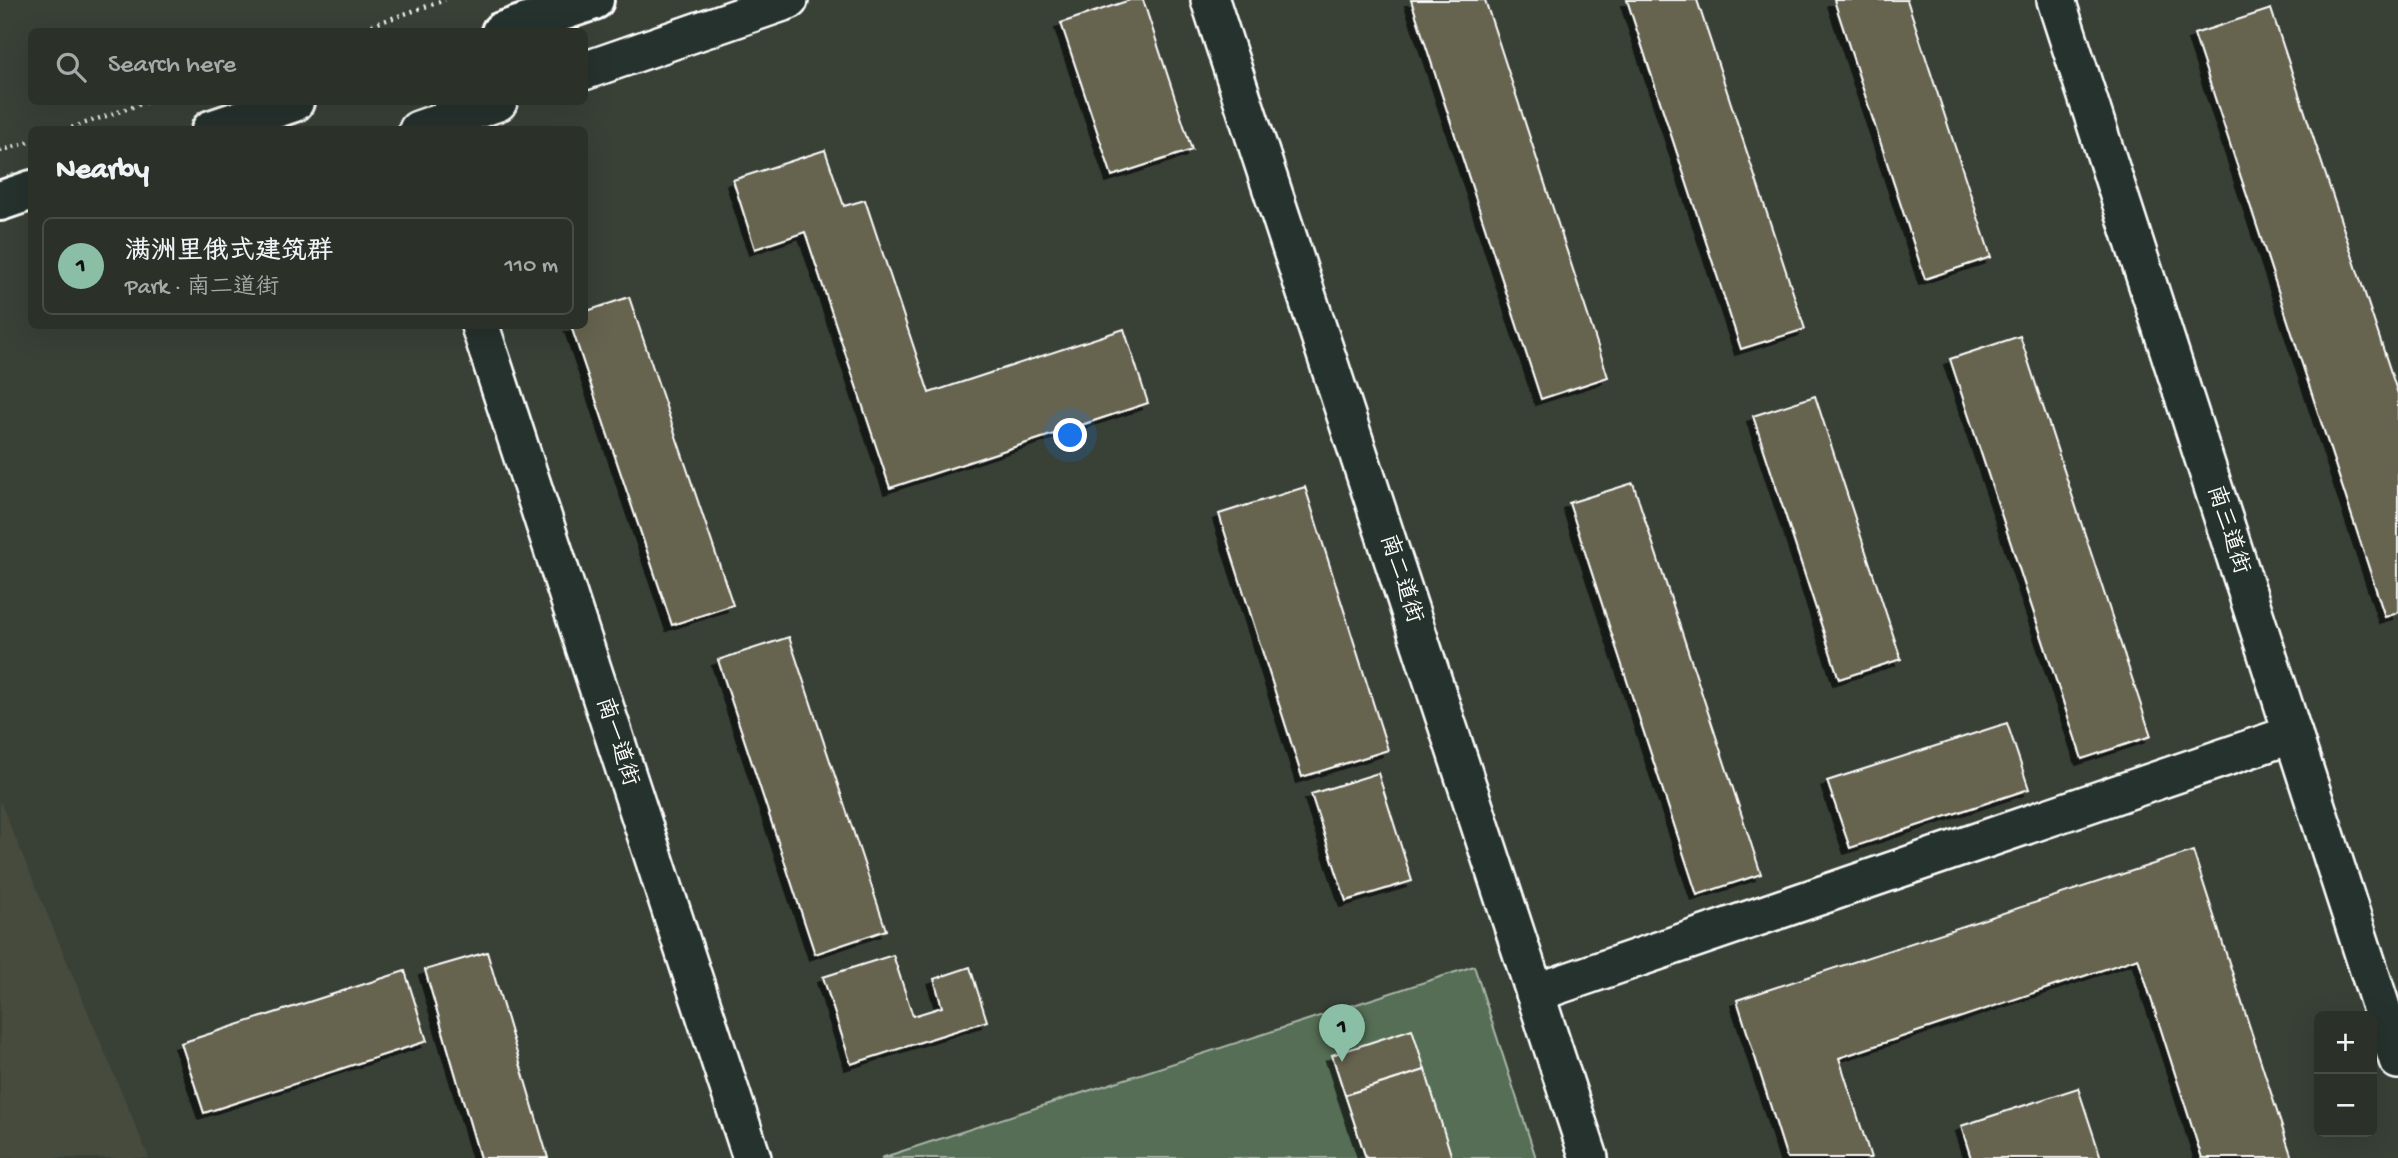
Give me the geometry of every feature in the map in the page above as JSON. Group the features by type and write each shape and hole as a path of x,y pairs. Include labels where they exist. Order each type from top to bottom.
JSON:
{"main road":[{"path":"513,28 594,0"},
{"path":"223,126 285,105"},
{"path":"0,201 28,191"}],"street":[{"path":"588,70 789,0"},
{"name":"南二道街","path":"1210,0 1589,1158"},
{"name":"南三道街","path":"2056,0 2398,1060"},
{"path":"429,126 489,105"},
{"name":"南一道街","path":"481,329 752,1158"},
{"path":"1535,993 2293,734"}],"path":[{"path":"364,28 445,0"},
{"path":"77,126 138,105"},
{"path":"0,152 28,142"}],"shaded area":[{"path":"0,801 149,1158 0,1158"}],"green space":[{"path":"1474,966 1536,1158 881,1158"}],"building":[{"path":"1130,0 1143,0 1192,150 1112,176 1061,23"},
{"path":"1411,0 1485,0 1608,377 1541,399"},
{"path":"1627,0 1697,0 1805,329 1741,349"},
{"path":"1834,0 1907,0 1991,257 1925,279"},
{"path":"2271,9 2398,394 2398,613 2385,617 2194,34"},
{"path":"825,150 844,206 865,200 929,393 1124,329 1148,403 890,488 805,232 755,249 733,180"},
{"path":"629,297 733,605 672,625 572,329 588,329 588,311"},
{"path":"2020,336 2151,736 2082,759 1950,359"},
{"path":"1815,396 1901,659 1839,679 1753,416"},
{"path":"1633,483 1761,874 1697,895 1569,503"},
{"path":"1305,487 1388,750 1302,777 1219,514"},
{"path":"789,637 886,930 815,954 718,660"},
{"path":"2007,723 2029,789 1850,848 1827,781"},
{"path":"1378,773 1412,881 1346,901 1311,794"},
{"path":"2193,851 2292,1158 2202,1158 2138,958 1839,1058 1871,1158 1787,1158 1737,1000"},
{"path":"487,952 548,1158 480,1158 425,970"},
{"path":"893,955 913,1016 942,1007 934,979 970,967 987,1021 851,1064 823,977"},
{"path":"405,971 427,1041 204,1113 181,1043"},
{"path":"1412,1029 1425,1070 1345,1095 1332,1055"},
{"path":"1425,1070 1452,1158 1366,1158 1345,1095"},
{"path":"2078,1088 2101,1158 1971,1158 1961,1126"}],"place":[{"name":"满洲里俄式建筑群","path":"1342,1062"}]}
